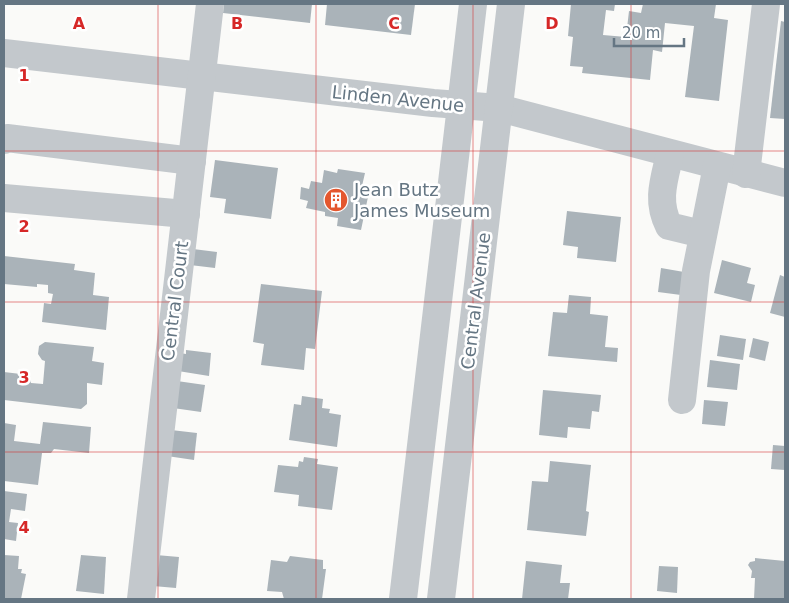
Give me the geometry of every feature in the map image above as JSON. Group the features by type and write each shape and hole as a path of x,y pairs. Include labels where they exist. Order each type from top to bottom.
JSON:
{"street":[{"name":"Central Court","path":"141,599 210,4"},
{"path":"403,599 473,4"},
{"name":"Central Avenue","path":"441,599 511,4"},
{"path":"746,174 766,4"},
{"name":"Linden Avenue","path":"4,53 460,106 499,108 785,183"},
{"path":"4,140 192,161"},
{"path":"670,154 660,196 663,214 669,226 702,234"},
{"path":"682,400 696,271 717,166"},
{"path":"4,198 186,214"}],"building":[{"path":"224,4 312,4 310,23 223,13"},
{"path":"327,4 415,4 411,35 325,25"},
{"path":"571,4 615,4 614,11 606,10 603,35 626,37 629,11 641,13 643,4 716,4 714,18 728,20 719,101 685,97 694,26 665,23 662,52 653,50 650,80 582,73 583,67 570,66 573,37 568,36"},
{"path":"781,21 785,22 785,119 770,118"},
{"path":"215,160 278,168 271,219 224,213 226,199 210,197"},
{"name":"Jean Butz James Museum","path":"338,169 365,173 362,186 368,188 366,196 368,197 361,230 337,226 338,218 325,216 325,212 306,208 308,201 300,199 301,187 309,189 311,181 322,183 324,170 337,173"},
{"path":"567,211 621,217 616,262 577,258 578,247 563,245"},
{"path":"193,249 217,252 215,268 190,265"},
{"path":"4,256 75,264 74,270 95,273 93,295 109,297 106,330 42,322 44,303 51,304 53,294 48,293 48,285 37,284 37,287 4,284"},
{"path":"722,260 751,268 747,283 755,285 751,302 714,293"},
{"path":"661,268 684,272 681,295 658,292"},
{"path":"780,275 785,277 785,317 770,313"},
{"path":"261,284 322,291 315,349 306,348 304,370 261,365 264,344 253,342"},
{"path":"569,295 591,297 590,314 608,316 605,347 618,348 617,362 548,356 553,312 567,313"},
{"path":"720,335 746,339 743,360 717,356"},
{"path":"753,338 769,342 765,361 749,357"},
{"path":"45,342 94,347 92,361 104,363 102,385 87,383 87,404 81,409 4,400 4,372 29,375 31,383 43,384 45,361 38,354 39,346"},
{"path":"186,350 211,353 209,376 178,371 180,353 186,354"},
{"path":"710,360 740,364 737,390 707,387"},
{"path":"177,381 205,385 201,412 173,408"},
{"path":"543,390 601,395 599,412 592,411 590,429 568,427 567,438 539,435"},
{"path":"302,396 323,399 322,408 330,409 329,413 341,415 337,447 289,440 294,404 301,405"},
{"path":"704,400 728,402 725,426 702,424"},
{"path":"43,422 91,427 89,453 54,449 51,453 42,453 38,485 4,481 4,423 16,425 14,441 40,444"},
{"path":"171,430 197,433 194,460 167,456"},
{"path":"773,445 785,446 785,470 771,469"},
{"path":"304,457 318,459 317,464 338,467 332,510 298,506 299,495 274,492 278,465 298,467 299,461 303,462"},
{"path":"550,461 591,465 586,511 589,512 586,536 527,530 532,481 548,482"},
{"path":"4,491 27,494 25,511 11,509 9,522 18,523 16,541 4,539"},
{"path":"4,555 19,556 18,569 22,569 21,573 26,574 21,599 4,599"},
{"path":"81,555 106,557 104,594 76,591"},
{"path":"156,555 179,557 176,588 153,586"},
{"path":"290,556 323,560 323,569 326,569 322,599 284,599 282,592 267,591 271,560 287,562"},
{"path":"755,558 785,561 785,599 754,599 755,578 751,578 752,571 748,565 750,562 755,561"},
{"path":"526,561 562,565 560,583 570,583 568,599 522,599"},
{"path":"659,566 678,567 677,593 657,591"}],"place":[{"name":"Jean Butz James Museum","path":"336,200"}]}
